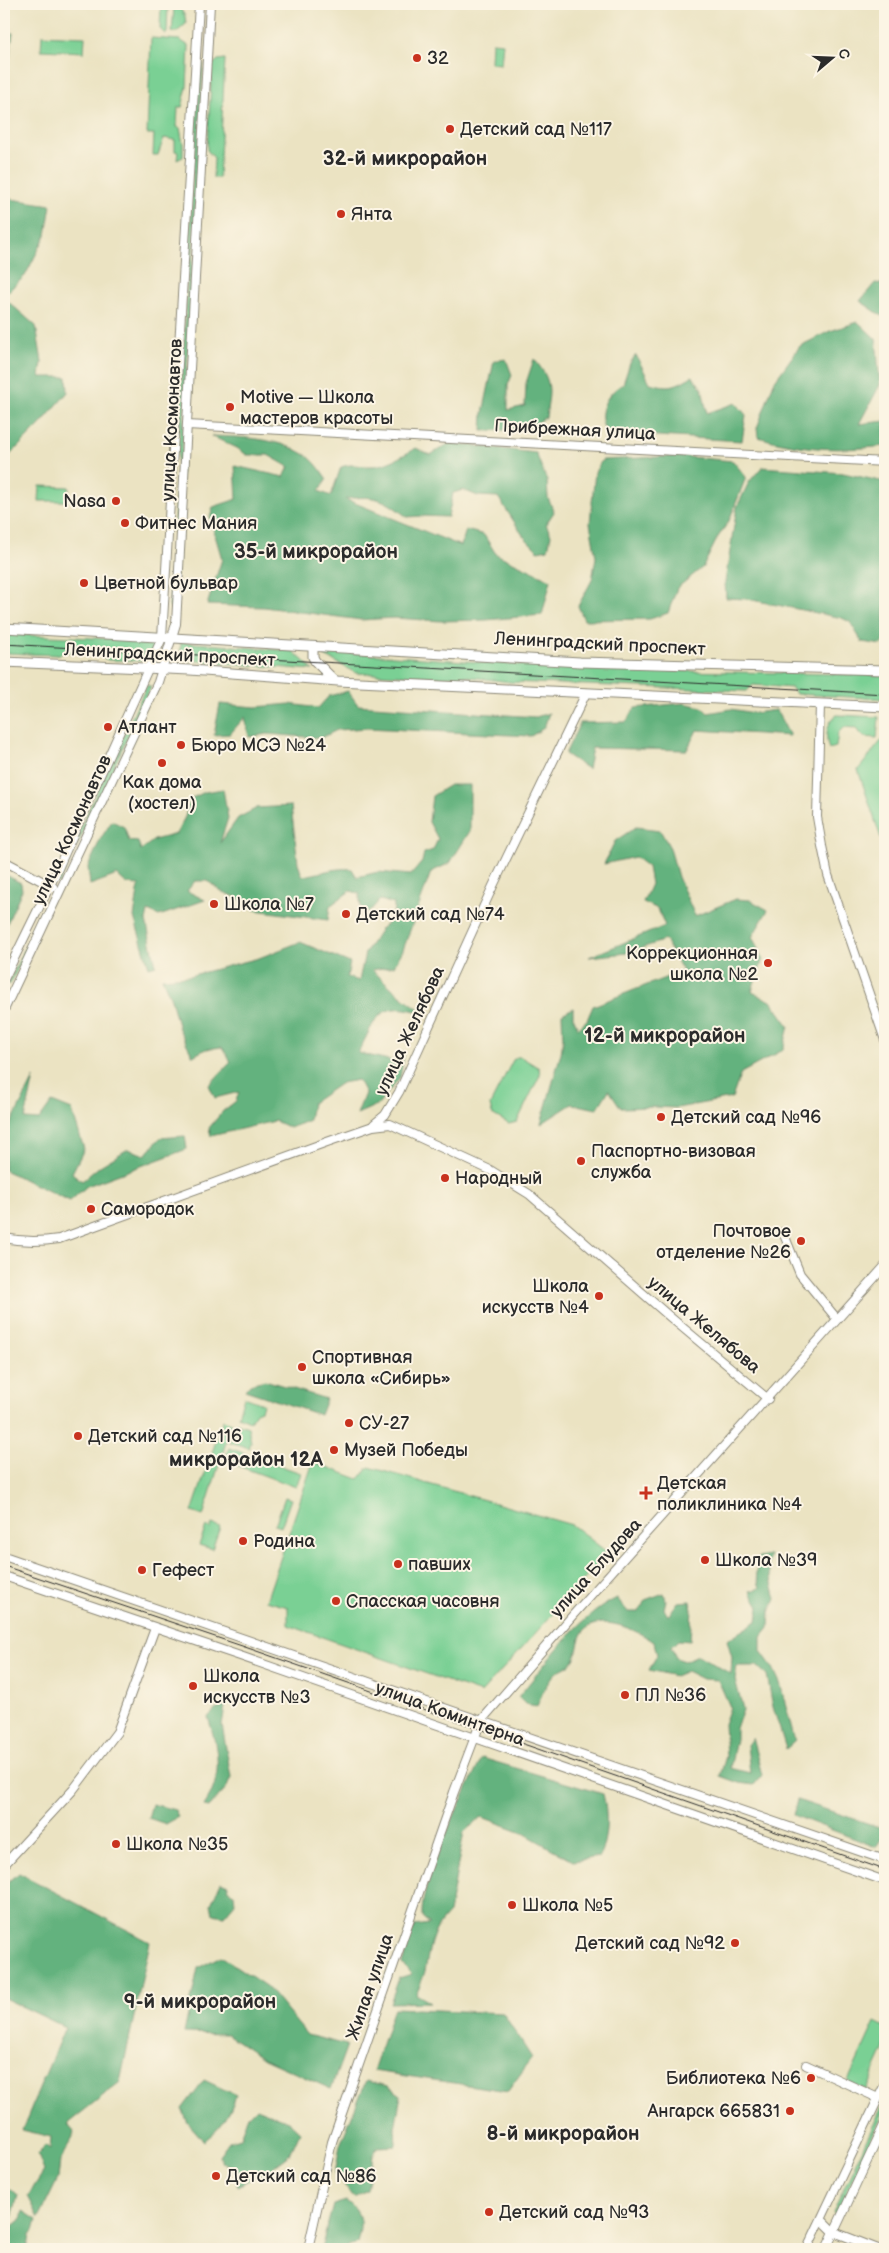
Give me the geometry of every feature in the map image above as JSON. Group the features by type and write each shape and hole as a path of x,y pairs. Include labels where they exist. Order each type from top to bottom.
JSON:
{"main road":[{"name":"Ленинградский проспект","path":"4,628 580,662 885,670"},
{"path":"313,647 313,658 334,680"},
{"name":"Ленинградский проспект","path":"4,662 163,668 334,680 885,707"}],"street":[{"name":"улица Космонавтов","path":"4,979 50,885 162,638 199,4"},
{"name":"улица Космонавтов","path":"4,1010 163,668 173,639 176,624 182,539 210,4"},
{"path":"196,50 208,51"},
{"name":"Прибрежная улица","path":"187,425 885,462"},
{"path":"169,538 182,539"},
{"name":"улица Желябова","path":"373,1126 385,1115 395,1101 493,886 586,693"},
{"path":"820,704 818,818 822,846 828,876 885,1040"},
{"path":"4,860 50,885 59,892"},
{"path":"395,1101 390,1117 398,1126"},
{"name":"улица Желябова","path":"373,1126 390,1124 398,1126 490,1170 529,1194 670,1317 768,1399"},
{"path":"4,1238 24,1242 42,1242 66,1236 373,1126"},
{"path":"783,1232 800,1274 837,1319"},
{"name":"улица Блудова","path":"475,1738 482,1721 573,1615 885,1266"},
{"name":"улица Коминтерна","path":"4,1556 885,1860"},
{"name":"улица Коминтерна","path":"4,1576 885,1881"},
{"path":"4,1865 73,1790 117,1732 155,1628"},
{"name":"Жилая улица","path":"308,2249 332,2142 454,1792 475,1738"},
{"path":"806,2065 878,2098"},
{"path":"807,2249 885,2084"},
{"path":"826,2249 885,2123"},
{"path":"822,2220 834,2232 878,2249"}],"green space":[{"path":"161,4 168,4 167,33 165,34 160,29"},
{"path":"174,7 179,7 185,16 186,24 178,31 172,33"},
{"path":"4,32 13,33 4,96"},
{"path":"42,35 85,37 84,52 41,50"},
{"path":"151,38 180,40 189,46 187,87 182,107 178,107 177,127 180,128 183,157 177,160 178,152 175,151 175,140 164,138 158,155 153,155 154,134 147,134"},
{"path":"492,42 503,43 501,64 491,63"},
{"path":"225,59 219,178 213,178 214,158 207,150 212,65 218,60"},
{"path":"199,63 203,64 178,533 174,532"},
{"path":"4,198 51,205 46,235 25,276 4,295"},
{"path":"875,283 885,284 885,318 860,301"},
{"path":"4,298 36,326 42,362 40,377 67,377 68,392 39,426 9,456 4,456"},
{"path":"858,322 876,339 880,385 859,424 885,421 885,446 852,449 806,447 758,437 757,428 774,382 800,346 830,331"},
{"path":"636,355 650,383 672,386 692,376 702,388 707,413 736,403 746,415 742,441 607,433 602,419 604,406 611,393 623,384 630,363"},
{"path":"506,359 512,375 508,385 508,410 525,406 526,383 534,359 549,386 546,417 526,429 482,431 483,413 494,361"},
{"path":"211,436 262,440 288,446 299,451 313,460 327,479 319,491 331,496 341,467 381,465 416,448 430,455 450,443 536,453 547,481 548,498 554,512 546,524 551,535 548,549 538,551 524,537 498,497 478,496 463,490 453,493 448,517 407,517 379,499 364,497 345,499 461,546 466,530 484,535 496,554 551,580 542,615 486,620 441,621 394,618 361,620 264,607 207,605 222,559 210,518 213,507 237,499 235,466 284,477 289,467 268,455 247,455 237,448"},
{"path":"678,456 733,461 746,477 729,521 718,537 703,567 677,588 668,613 650,619 584,620 578,606 592,580 596,557 590,523 595,472 602,460"},
{"path":"762,467 843,473 885,482 885,639 882,645 862,642 850,622 842,618 747,599 726,598 725,582 737,507 749,482"},
{"path":"40,486 69,487 68,501 39,501"},
{"path":"173,545 178,545 173,607 169,607"},
{"path":"4,634 160,641 155,656 147,661 108,660 93,653 64,652 59,655 4,653"},
{"path":"181,642 293,651 313,670 187,660 180,656"},
{"path":"325,651 519,665 679,671 885,675 885,699 796,694 792,688 753,685 747,691 510,682 463,676 438,677 356,673 325,656 323,654"},
{"path":"147,685 151,687 59,884 55,882"},
{"path":"348,691 358,705 536,717 549,713 544,728 531,736 367,728 337,730 321,738 267,734 249,737 245,717 230,734 214,735 220,704 256,707 290,704 318,708 329,696"},
{"path":"684,703 702,707 708,713 731,709 754,713 776,710 790,736 697,730 687,750 592,748 588,769 565,754 580,723 626,722 635,708"},
{"path":"837,715 879,717 877,738 864,737 856,728 844,727 838,733 836,747 829,749 827,730 833,718"},
{"path":"885,736 885,850 858,770"},
{"path":"450,785 470,785 470,831 450,863 431,872 403,950 394,966 372,970 424,1013 397,1009 388,1010 375,1021 358,1053 393,1061 405,1051 400,1077 379,1104 357,1114 365,1093 358,1080 341,1083 312,1103 309,1120 290,1128 275,1121 211,1136 209,1128 223,1111 236,1101 239,1092 215,1098 209,1085 231,1062 222,1047 206,1049 193,1056 179,1029 171,999 162,978 189,976 259,958 300,942 350,963 347,977 359,981 365,953 381,929 393,917 394,904 380,900 367,914 361,907 359,893 350,891 330,906 328,920 255,910 236,897 220,891 208,881 195,881 187,891 205,900 159,916 148,911 146,921 156,965 149,967 134,917 139,885 127,884 117,875 90,885 88,867 101,838 112,821 124,827 129,841 138,842 141,850 154,840 176,834 185,817 190,799 205,792 223,789 228,818 220,843 238,818 257,808 291,806 298,863 302,876 345,869 352,869 357,877 378,872 411,875 422,862 424,853 433,850 438,839 429,822 432,796"},
{"path":"636,827 660,830 670,848 678,877 695,916 736,899 750,900 768,910 752,937 763,958 752,992 771,1001 789,1026 783,1050 741,1073 732,1098 677,1108 621,1108 609,1090 597,1109 572,1104 541,1124 561,1053 563,1040 562,1014 573,1008 573,1017 578,1028 587,1020 593,1006 683,971 665,940 627,953 589,957 665,926 658,909 643,902 651,884 648,867 635,857 604,864 615,841"},
{"path":"4,874 21,883 22,890 4,930"},
{"path":"49,898 51,899 10,985 8,983"},
{"path":"521,1057 539,1068 540,1075 517,1122 509,1124 492,1114 490,1105 513,1060"},
{"path":"34,1078 25,1119 39,1120 52,1102 72,1110 84,1149 72,1173 82,1181 100,1166 128,1149 145,1155 160,1138 185,1136 187,1149 87,1186 70,1201 4,1170 4,1137"},
{"path":"265,1380 326,1399 320,1415 245,1390 250,1384"},
{"path":"244,1397 263,1404 261,1410 256,1412 250,1421 238,1416"},
{"path":"223,1420 232,1423 203,1516 192,1512"},
{"path":"236,1423 248,1427 251,1442 249,1448 230,1442"},
{"path":"229,1448 301,1473 296,1487 230,1463 227,1452"},
{"path":"313,1462 359,1479 369,1467 572,1525 608,1553 481,1693 288,1625 288,1607 266,1601"},
{"path":"285,1497 291,1499 281,1527 275,1525"},
{"path":"212,1524 220,1527 212,1549 199,1545 206,1527 210,1529"},
{"path":"770,1555 768,1567 776,1599 770,1612 769,1627 761,1637 761,1651 773,1668 780,1683 795,1741 786,1749 773,1707 767,1675 757,1666 737,1666 735,1679 743,1710 736,1728 736,1739 730,1768 750,1773 747,1745 752,1738 762,1775 754,1785 739,1783 720,1776 726,1756 724,1724 730,1707 718,1680 703,1679 687,1671 675,1676 649,1670 657,1655 654,1642 628,1628 608,1623 598,1623 590,1626 581,1635 573,1661 550,1679 537,1706 525,1704 518,1697 575,1629 602,1606 617,1598 628,1612 639,1612 645,1600 664,1593 666,1600 664,1609 668,1616 678,1602 690,1601 692,1609 690,1641 678,1640 671,1647 676,1658 685,1661 698,1655 731,1674 732,1657 727,1640 757,1621 759,1606 750,1591 760,1588 756,1573 759,1557"},
{"path":"885,1611 885,1658 878,1637"},
{"path":"225,1706 222,1725 231,1777 227,1787 209,1807 204,1806 214,1784 217,1774 217,1763 208,1717 215,1710"},
{"path":"482,1758 603,1794 606,1826 602,1850 599,1857 573,1861 520,1831 482,1817 464,1832 449,1913 434,1933 424,1974 416,1994 430,2002 390,2003 399,1978 412,1974 402,1964 414,1926 430,1924 422,1917 423,1901 428,1881 444,1837"},
{"path":"797,1800 885,1829 885,1837 882,1838 876,1847 793,1815"},
{"path":"152,1804 175,1810 178,1817 166,1824 148,1818"},
{"path":"19,1873 150,1942 120,2082 67,2124 75,2133 60,2160 58,2179 39,2218 28,2196 44,2171 38,2155 45,2145 50,2149 51,2137 22,2130 65,2027 4,1998 4,1886"},
{"path":"221,1882 228,1885 228,1889 234,1894 235,1903 224,1916 213,1914 211,1904"},
{"path":"221,1956 267,1987 307,2035 347,2045 331,2089 264,2059 227,2034 184,2033 198,1968"},
{"path":"394,2008 503,2013 532,2058 508,2091 373,2071"},
{"path":"875,2022 885,2027 885,2048 866,2090 848,2081"},
{"path":"204,2080 236,2095 231,2110 224,2121 204,2141 188,2123 182,2109"},
{"path":"366,2081 388,2086 401,2095 395,2128 396,2146 377,2147 373,2156 367,2190 354,2197 335,2174 340,2145"},
{"path":"885,2100 885,2109 836,2214 833,2212"},
{"path":"256,2108 288,2121 300,2132 290,2154 269,2170 237,2186 236,2170 222,2163 219,2155 229,2141 240,2138 247,2117"},
{"path":"11,2189 18,2195 12,2218 4,2224 4,2201"},
{"path":"346,2201 356,2210 360,2219 357,2243 348,2246 346,2249 321,2249 333,2205"},
{"path":"23,2211 37,2220 34,2231 30,2234 28,2249 5,2249 12,2235 12,2227 21,2220"}],"tram line":[{"path":"4,644 885,694"},
{"path":"4,1566 245,1647 885,1870"}],"place":[{"name":"32","path":"417,58"},
{"name":"Детский сад №117","path":"450,129"},
{"name":"Янта","path":"341,214"},
{"name":"Motive — Школа мастеров красоты","path":"230,407"},
{"name":"Nasa","path":"116,501"},
{"name":"Фитнес Мания","path":"125,523"},
{"name":"Цветной бульвар","path":"84,583"},
{"name":"Атлант","path":"108,727"},
{"name":"Бюро МСЭ №24","path":"181,745"},
{"name":"Как дома (хостел)","path":"162,763"},
{"name":"Школа №7","path":"214,904"},
{"name":"Детский сад №74","path":"346,914"},
{"name":"Коррекционная школа №2","path":"768,963"},
{"name":"Детский сад №96","path":"661,1117"},
{"name":"Паспортно-визовая служба","path":"581,1161"},
{"name":"Народный","path":"445,1178"},
{"name":"Самородок","path":"91,1209"},
{"name":"Почтовое отделение №26","path":"801,1241"},
{"name":"Школа искусств №4","path":"599,1296"},
{"name":"Спортивная школа «Сибирь»","path":"302,1367"},
{"name":"СУ-27","path":"349,1423"},
{"name":"Детский сад №116","path":"78,1436"},
{"name":"Музей Победы","path":"334,1450"},
{"name":"Детская поликлиника №4","path":"646,1493"},
{"name":"Родина","path":"243,1541"},
{"name":"Школа №39","path":"705,1560"},
{"name":"павших","path":"398,1564"},
{"name":"Гефест","path":"142,1570"},
{"name":"Спасская часовня","path":"336,1601"},
{"name":"Школа искусств №3","path":"193,1686"},
{"name":"ПЛ №36","path":"625,1695"},
{"name":"Школа №35","path":"116,1844"},
{"name":"Школа №5","path":"512,1905"},
{"name":"Детский сад №92","path":"735,1943"},
{"name":"Библиотека №6","path":"811,2078"},
{"name":"Ангарск 665831","path":"790,2111"},
{"name":"Детский сад №86","path":"216,2176"},
{"name":"Детский сад №93","path":"489,2212"}],"district":[{"name":"32-й микрорайон","path":"405,159"},
{"name":"35-й микрорайон","path":"316,552"},
{"name":"12-й микрорайон","path":"665,1036"},
{"name":"микрорайон 12А","path":"246,1460"},
{"name":"9-й микрорайон","path":"200,2002"},
{"name":"8-й микрорайон","path":"563,2134"}]}
